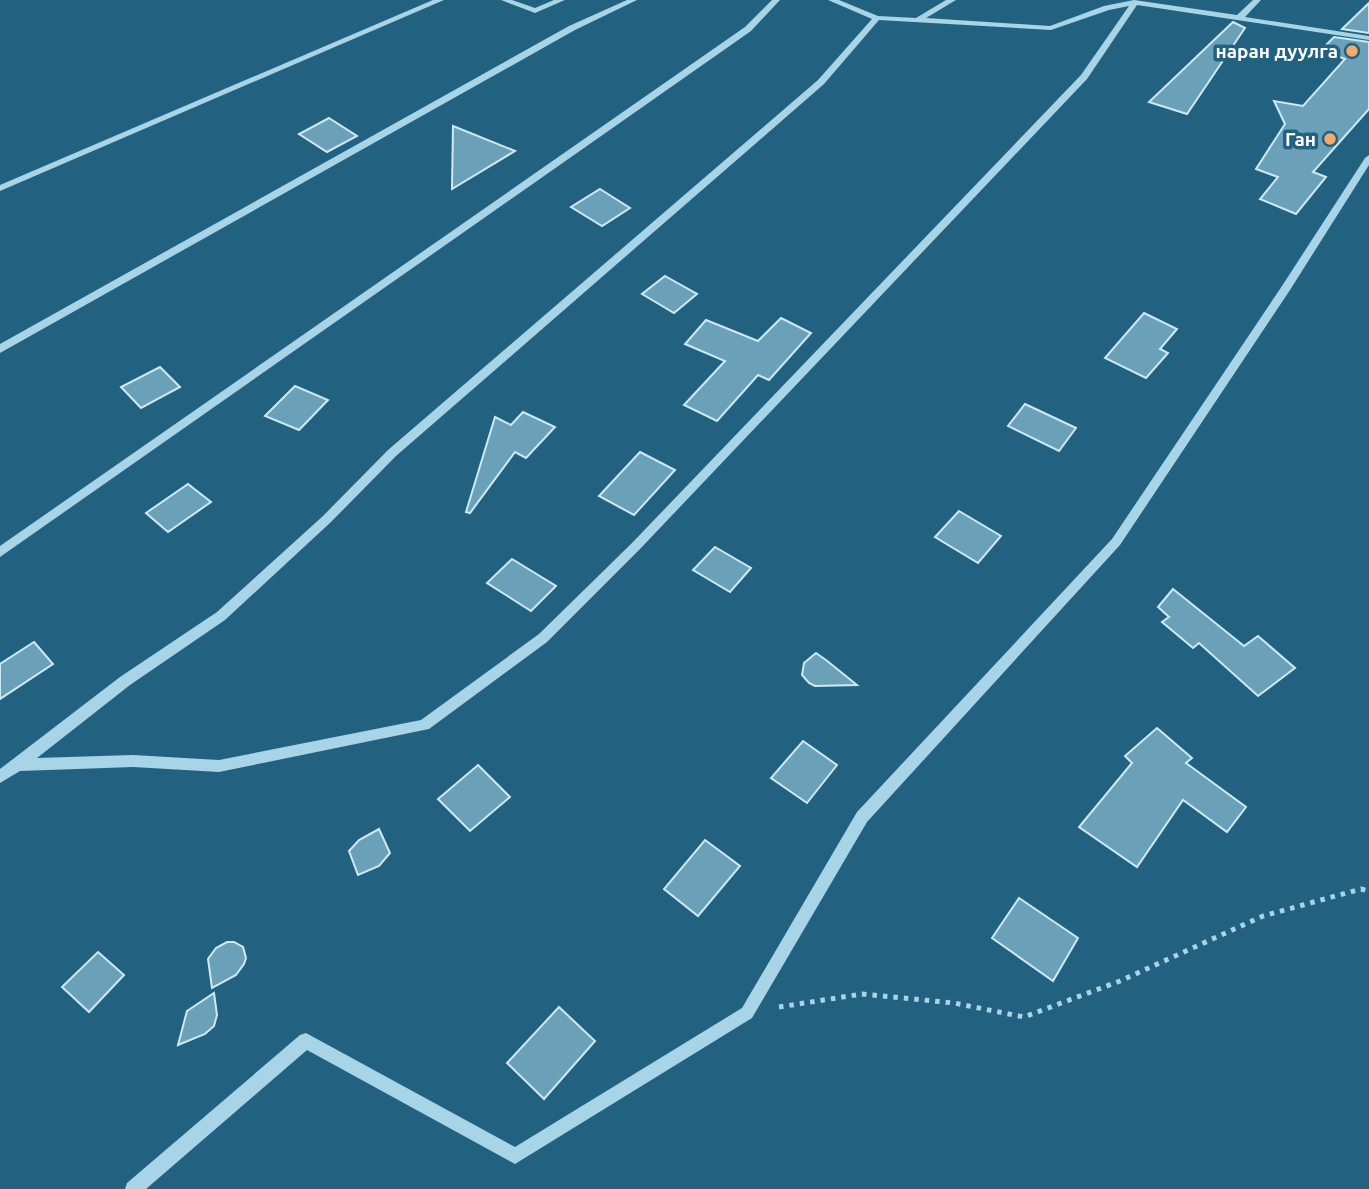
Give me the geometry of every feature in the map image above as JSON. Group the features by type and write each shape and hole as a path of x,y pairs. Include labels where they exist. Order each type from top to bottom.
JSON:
{"street":[{"path":"0,188 440,0"},
{"path":"505,0 535,11 561,0"},
{"path":"0,349 572,28 633,0"},
{"path":"0,552 748,29 776,0"},
{"path":"832,0 877,18 1051,28 1107,8 1135,2 1369,38"},
{"path":"915,22 952,0"},
{"path":"1238,19 1257,0"},
{"path":"18,765 133,761 219,766 424,725 543,638 636,545 1084,77 1135,2"},
{"path":"0,777 125,681 221,616 327,519 392,453 821,82 877,18"},
{"path":"132,1189 306,1041 515,1156 747,1013 862,817 1116,542 1286,288 1369,158"}],"path":[{"path":"747,1013 862,994 954,1003 1024,1017 1120,981 1263,916 1360,889 1369,891"}],"building":[{"path":"1369,3 1369,33 1342,29"},
{"path":"1233,22 1245,28 1187,114 1149,102"},
{"path":"1334,37 1369,42 1369,109 1313,172 1326,177 1296,214 1260,199 1278,177 1256,169 1285,124 1274,101 1303,106 1345,59 1321,50"},
{"path":"329,118 357,136 327,152 299,134"},
{"path":"453,126 515,151 452,189"},
{"path":"600,189 630,208 602,226 571,207"},
{"path":"665,276 697,294 674,313 642,294"},
{"path":"1144,313 1177,329 1160,349 1168,353 1146,378 1105,358"},
{"path":"781,318 811,333 769,380 758,375 717,421 684,405 725,361 685,344 706,320 758,341"},
{"path":"160,367 180,387 141,408 121,387"},
{"path":"295,386 328,400 299,430 265,416"},
{"path":"1025,404 1076,428 1059,451 1008,426"},
{"path":"523,412 555,427 526,458 515,452 470,513 466,512 495,417 511,425"},
{"path":"640,452 675,470 634,515 599,496"},
{"path":"188,484 211,502 168,532 146,513"},
{"path":"959,511 1001,536 978,563 935,537"},
{"path":"715,547 751,568 730,592 693,570"},
{"path":"512,559 556,586 531,611 487,583"},
{"path":"1173,589 1244,646 1258,636 1295,668 1258,696 1199,643 1193,648 1162,622 1169,617 1158,607"},
{"path":"34,642 53,664 0,699 0,664"},
{"path":"816,653 857,685 815,686 809,683 802,675 804,663"},
{"path":"1157,728 1192,758 1186,763 1246,807 1227,832 1183,800 1137,867 1079,827 1132,763 1125,756"},
{"path":"803,741 837,765 807,803 771,778"},
{"path":"478,765 510,797 470,831 438,799"},
{"path":"379,829 390,853 379,866 358,875 349,851 359,840"},
{"path":"705,840 740,866 698,916 664,889"},
{"path":"1019,898 1078,938 1053,981 992,938"},
{"path":"227,942 243,947 246,958 236,975 212,988 208,959 216,948"},
{"path":"98,952 124,975 89,1012 62,987"},
{"path":"214,993 217,1015 214,1026 205,1034 178,1045 187,1011"},
{"path":"559,1007 595,1041 544,1099 507,1063"}],"place":[{"name":"наран дуулга","path":"1352,51"},
{"name":"Ган","path":"1330,139"}]}
